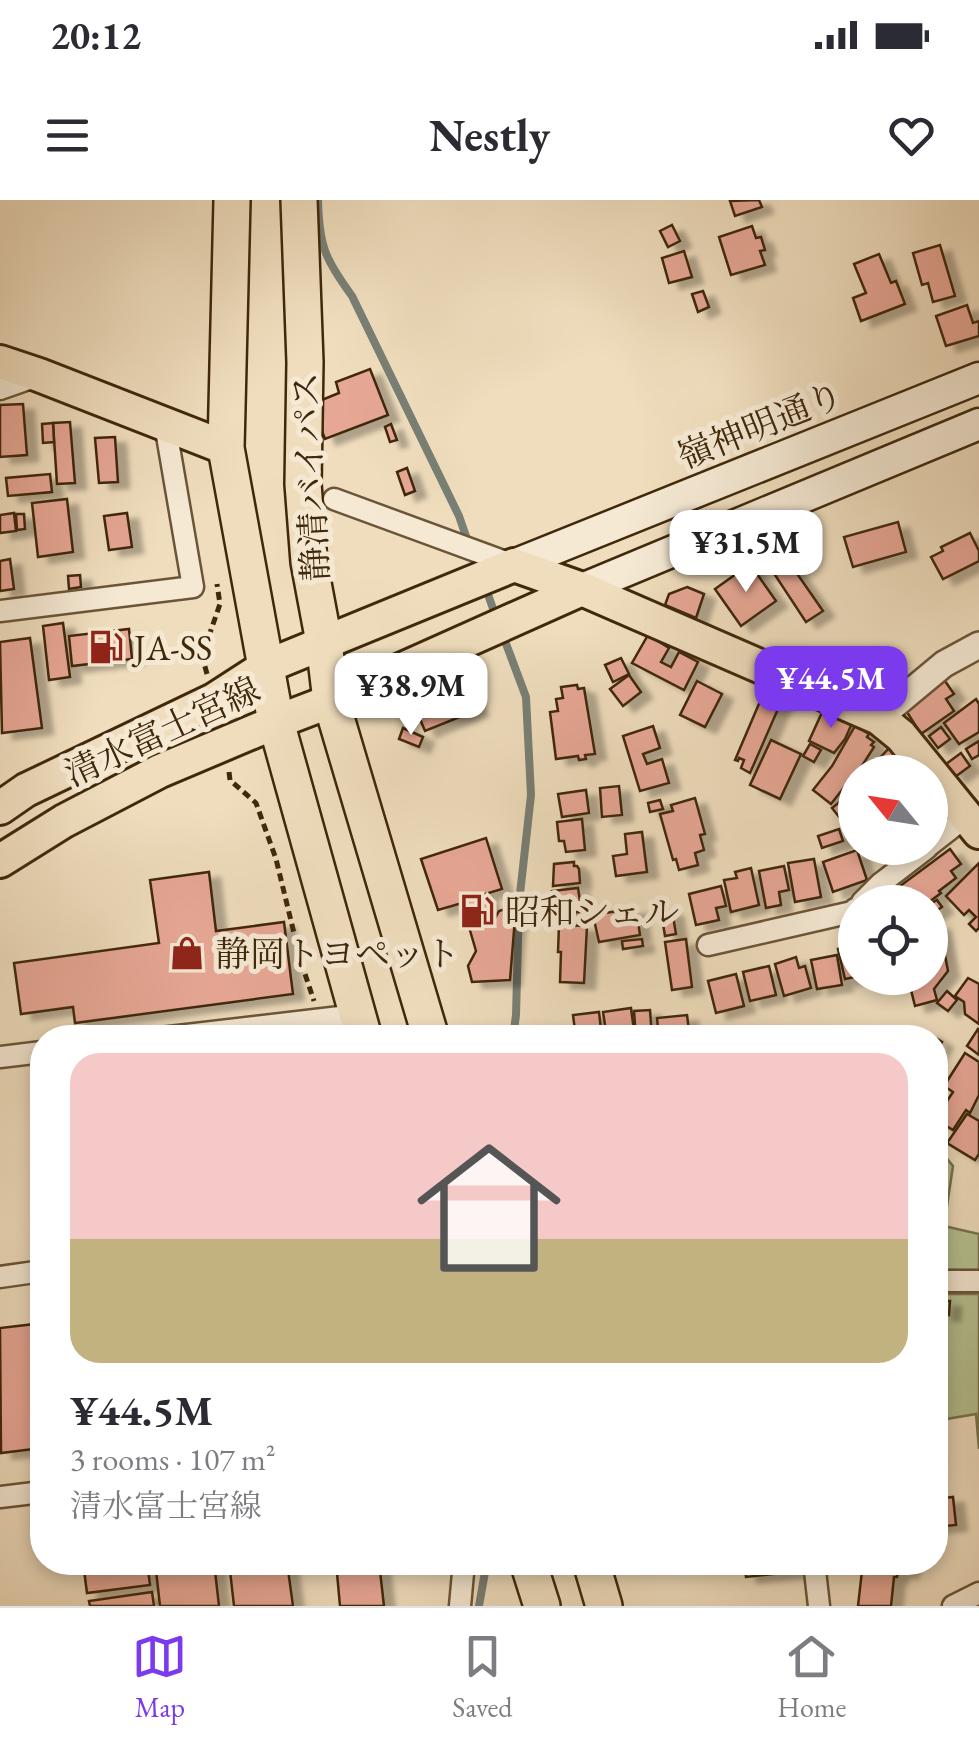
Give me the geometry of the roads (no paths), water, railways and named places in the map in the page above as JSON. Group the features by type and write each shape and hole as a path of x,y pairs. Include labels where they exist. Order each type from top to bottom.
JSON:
{"highway":[{"name":"静清バイパス","path":"232,200 226,448 276,722 361,1025"},
{"name":"静清バイパス","path":"299,200 305,362 303,484 308,562 331,701 427,1025"},
{"path":"532,1575 542,1606"},
{"path":"594,1575 604,1606"}],"main road":[{"path":"0,362 226,448"},
{"name":"嶺神明通り","path":"514,565 979,378"},
{"path":"582,589 979,424"},
{"path":"514,565 582,589 879,718 901,736 973,824"},
{"name":"清水富士宮線","path":"0,808 26,790 214,700 265,667 514,565"},
{"name":"清水富士宮線","path":"0,860 64,820 160,771 331,701 582,589"}],"street":[{"path":"0,390 39,375"},
{"path":"0,611 193,587 164,424"},
{"path":"334,499 514,565"},
{"path":"879,718 944,664 979,645"},
{"path":"948,836 973,824"},
{"path":"879,885 904,865"},
{"path":"708,945 838,915"},
{"path":"0,1056 30,1053"},
{"path":"0,1277 30,1273"},
{"path":"948,1281 979,1281"},
{"path":"0,1497 30,1493"},
{"path":"460,1606 463,1575"},
{"path":"816,1575 820,1606"},
{"path":"954,1606 979,1593"}],"waterway":[{"path":"318,200 322,241 330,261 352,296 459,516 469,545"},
{"path":"485,586 497,620"},
{"path":"502,633 526,697 531,795 519,903 515,1025"},
{"path":"479,1606 484,1575"}],"place":[{"name":"JA-SS","path":"106,647"},
{"name":"昭和シェル","path":"477,911"},
{"name":"静岡トヨペット","path":"187,953"}]}
